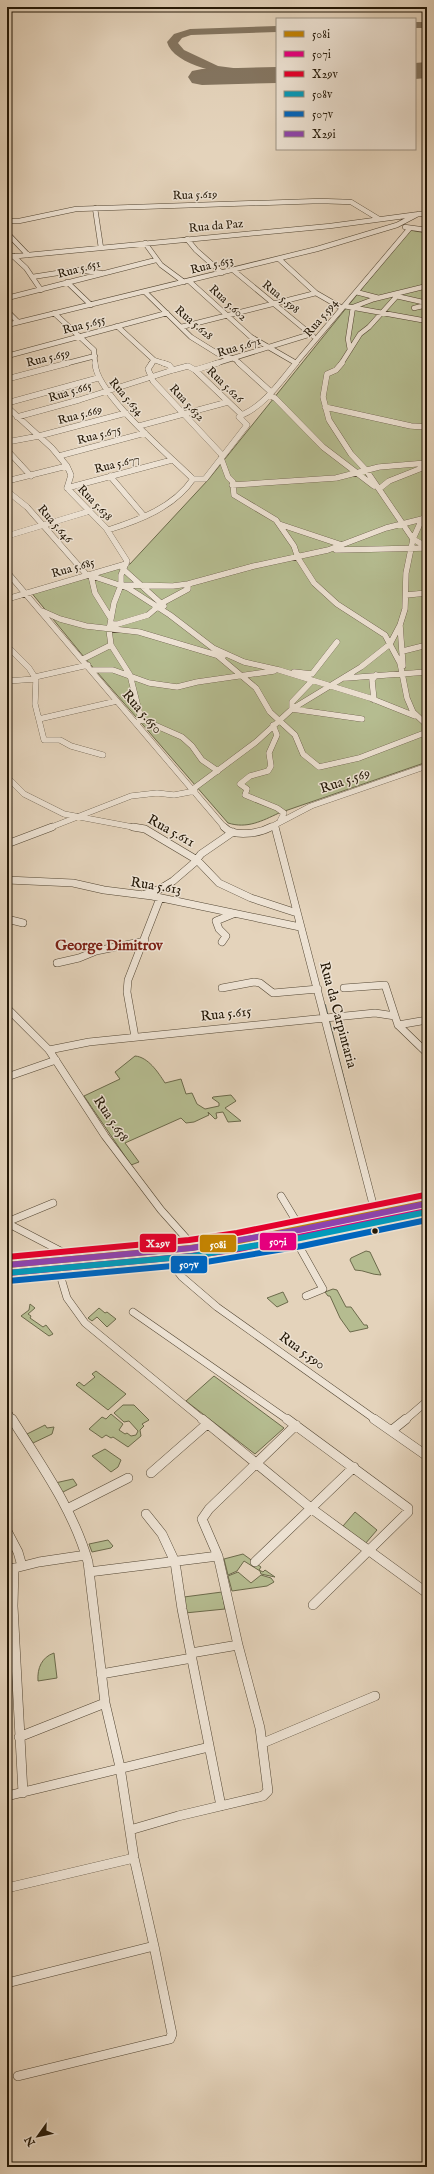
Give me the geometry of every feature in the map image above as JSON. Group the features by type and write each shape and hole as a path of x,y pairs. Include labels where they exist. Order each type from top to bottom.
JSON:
{"highway":[{"path":"7,1273 168,1259 232,1250 298,1234 375,1212 427,1203"},
{"path":"7,1265 190,1248 298,1234 427,1212"}],"street":[{"name":"Rua 5.619","path":"7,221 25,220 67,210 95,208 320,201 352,202 379,219"},
{"path":"95,208 101,248"},
{"name":"Rua da Paz","path":"7,257 427,213"},
{"name":"Rua 5.653","path":"7,325 279,259 397,225 418,214"},
{"path":"397,225 427,230"},
{"name":"Rua 5.594","path":"242,415 253,410 270,394 410,228"},
{"path":"7,233 28,255"},
{"path":"187,239 196,250 222,273"},
{"name":"Rua 5.602","path":"145,243 156,260 187,281 251,337 296,363"},
{"path":"13,256 32,277 41,290"},
{"path":"279,259 316,293 343,307 353,307 427,321"},
{"name":"Rua 5.651","path":"9,298 156,260"},
{"path":"32,277 77,270 103,273"},
{"name":"Rua 5.598","path":"233,270 272,304 316,338"},
{"path":"67,282 91,305"},
{"path":"353,307 380,298 427,286"},
{"name":"Rua 5.628","path":"145,292 191,337 216,353 235,359"},
{"path":"356,292 380,298 389,304"},
{"path":"7,293 9,298"},
{"path":"181,328 316,293"},
{"path":"396,295 369,327 360,334 346,358 336,370 327,374 323,397 329,420 351,454 366,470 414,539 427,547"},
{"path":"396,295 427,304"},
{"path":"414,308 427,304"},
{"path":"350,350 348,342 351,331 353,307"},
{"path":"7,311 18,322"},
{"name":"Rua 5.634","path":"54,313 94,350 95,369 98,378 126,413 172,460 193,478"},
{"name":"Rua 5.655","path":"7,356 167,313"},
{"path":"117,326 154,360 169,365 173,370"},
{"name":"Rua 5.671","path":"173,370 188,366 195,370 272,348 311,334"},
{"name":"Rua 5.659","path":"7,379 95,356"},
{"name":"Rua 5.626","path":"235,359 323,447 379,489"},
{"path":"151,376 148,369 154,360"},
{"name":"Rua 5.665","path":"18,417 108,391 173,370"},
{"name":"Rua 5.626","path":"195,370 242,415"},
{"name":"Rua 5.632","path":"151,376 153,381 222,457"},
{"path":"7,402 98,378"},
{"path":"138,426 228,402"},
{"path":"7,407 39,436 67,466 7,481"},
{"path":"325,407 411,426 427,427"},
{"name":"Rua 5.669","path":"7,442 39,436 126,413"},
{"path":"108,530 125,525 174,503 186,490 193,478 204,479 247,426 239,417 242,415"},
{"name":"Rua 5.675","path":"59,456 145,433"},
{"path":"7,450 31,476"},
{"path":"222,457 228,477 233,482 232,491 240,499 271,516 279,524 294,546 298,558 309,577 319,588 337,604 385,635 397,656 407,698 415,716"},
{"name":"Rua 5.677","path":"67,488 172,460"},
{"path":"232,485 336,478 379,467 427,465"},
{"path":"379,489 385,483 415,473 427,465"},
{"name":"Rua 5.638","path":"67,466 71,475 67,488 108,530 125,565 140,584 160,605"},
{"path":"110,476 144,516"},
{"name":"Rua 5.646","path":"7,491 27,507 89,575"},
{"path":"7,536 41,524 90,511"},
{"path":"121,585 140,584 172,586 188,584 254,566 298,558 328,550 402,523 425,517"},
{"path":"7,844 130,796 146,794 174,795 194,790 251,746 292,709 372,660 390,644 400,625 405,609 406,573 411,550 414,539 425,517"},
{"path":"279,524 342,545"},
{"path":"328,550 357,548 411,550 427,547"},
{"path":"125,565 121,585 110,617 111,645 130,675 139,721 182,737 192,746 202,760 218,771"},
{"name":"Rua 5.685","path":"7,599 125,565"},
{"name":"Rua 5.650","path":"7,572 93,670 117,701 139,721 227,830 233,832"},
{"path":"110,617 99,602 91,584 89,575 121,585 160,605 199,639 213,648 237,659"},
{"path":"110,627 144,617 160,605 188,589 188,584"},
{"path":"406,595 427,592"},
{"path":"40,610 60,619 110,627 152,636 218,656 237,659 279,670 374,700 415,716 427,725"},
{"path":"52,623 60,619"},
{"path":"400,625 403,650 402,673"},
{"path":"93,670 112,670 130,675 149,683 177,687 240,675 279,670 312,674 337,642"},
{"path":"83,659 89,654 111,645"},
{"path":"403,650 427,645"},
{"path":"7,646 29,668 36,678 35,704 45,741 60,740 71,746 103,755"},
{"path":"218,656 256,688 266,707 279,720 286,724 295,735 303,754 316,766 322,768 359,758 427,732"},
{"path":"112,670 123,663"},
{"path":"7,681 36,678 88,665"},
{"path":"344,678 427,672"},
{"path":"374,700 372,680 376,675"},
{"path":"292,709 292,702 312,681"},
{"path":"39,719 117,701"},
{"path":"292,709 350,716 362,719"},
{"name":"Rua da Carpintaria","path":"273,725 278,735 269,753 271,766 268,772 250,776 240,784 247,789 245,795 277,808 284,813 277,823 300,927 326,1018 375,1212"},
{"name":"Rua 5.569","path":"277,823 311,806 427,766"},
{"name":"Rua 5.611","path":"7,777 24,794 64,814 120,823 145,829 197,860 219,883 251,898 297,913"},
{"path":"143,894 160,889 173,881 197,860 201,854 233,832 261,832 277,823"},
{"name":"Rua 5.613","path":"7,880 73,883 104,890 143,894 300,927"},
{"path":"135,1037 127,992 128,980 145,941 160,898"},
{"path":"222,942 226,936 219,929 216,921 233,914"},
{"path":"7,919 23,923"},
{"path":"57,963 79,958 96,951 145,941"},
{"path":"222,988 254,982 260,983 274,993 318,989"},
{"path":"344,988 385,984 398,1025 427,1053"},
{"name":"Rua 5.658","path":"7,1008 50,1050 105,1136 161,1210 186,1238 190,1248"},
{"name":"Rua 5.615","path":"50,1050 86,1042 375,1013 395,1016"},
{"path":"398,1025 427,1020"},
{"path":"7,1077 56,1060"},
{"path":"281,1196 323,1289 306,1296"},
{"path":"7,1223 53,1203"},
{"path":"7,1223 75,1258"},
{"name":"Rua 5.590","path":"168,1259 182,1277 201,1295 427,1456"},
{"path":"58,1268 66,1299 71,1308 85,1324 312,1509 427,1593"},
{"path":"133,1312 296,1425 408,1508 408,1512 369,1552 313,1605"},
{"path":"391,1431 426,1402"},
{"path":"7,1411 67,1509 83,1541 89,1572 105,1703 120,1767 134,1858 172,2034 170,2039 18,2076"},
{"path":"150,1473 207,1424"},
{"path":"130,1830 263,1796 268,1791 263,1743 238,1645 218,1556 202,1519 209,1509 296,1425"},
{"path":"255,1562 312,1509 354,1467"},
{"path":"67,1509 128,1478"},
{"path":"146,1514 162,1534 175,1562 191,1655 221,1806"},
{"path":"7,1531 18,1552 14,1568 19,1738 23,1793"},
{"path":"14,1568 86,1555"},
{"path":"89,1572 218,1556"},
{"path":"101,1674 238,1645"},
{"path":"263,1743 375,1696"},
{"path":"19,1738 105,1703"},
{"path":"7,1796 120,1767 209,1747"},
{"path":"7,1888 134,1858"},
{"path":"7,1983 154,1946"}],"green space":[{"path":"409,230 427,233 427,762 248,825 235,825 228,823 84,657 30,591 130,564 208,480"},
{"path":"135,1056 148,1062 165,1083 181,1079 186,1094 192,1093 197,1104 205,1109 219,1106 219,1103 212,1098 213,1097 231,1095 236,1101 225,1108 241,1121 228,1122 223,1112 216,1113 217,1118 215,1119 208,1112 209,1115 194,1122 186,1123 181,1118 125,1143 139,1162 131,1165 84,1096 120,1079 115,1072"},
{"path":"366,1251 370,1252 381,1275 355,1270 350,1260 351,1258"},
{"path":"333,1289 337,1290 346,1307 351,1307 364,1325 367,1325 368,1328 350,1332 340,1318 330,1296 328,1296 325,1292"},
{"path":"283,1292 288,1302 277,1307 267,1298"},
{"path":"30,1304 35,1308 28,1314 31,1316 30,1318 43,1327 46,1325 53,1334 49,1336 21,1316 29,1310"},
{"path":"99,1308 116,1319 107,1327 97,1317 92,1321 88,1318"},
{"path":"96,1371 126,1394 108,1410 76,1385 79,1382 84,1386 95,1377 92,1374"},
{"path":"214,1376 284,1428 255,1454 186,1401"},
{"path":"123,1405 134,1405 149,1420 142,1424 144,1426 140,1430 141,1436 128,1447 113,1437 111,1438 106,1435 102,1438 89,1429 102,1417 106,1419 111,1414 123,1424 119,1430 131,1436 136,1435 138,1431 129,1421 124,1422 114,1413"},
{"path":"45,1425 47,1428 54,1427 52,1434 33,1443 27,1434"},
{"path":"105,1449 121,1460 118,1467 111,1472 92,1456"},
{"path":"73,1479 77,1485 61,1493 55,1483"},
{"path":"355,1512 377,1530 365,1544 343,1526"},
{"path":"108,1540 113,1546 111,1548 92,1552 89,1544"},
{"path":"243,1554 261,1567 259,1570 263,1572 265,1570 275,1577 261,1574 260,1571 244,1561 237,1571 228,1575 224,1559"},
{"path":"238,1572 251,1583 261,1575 271,1578 274,1582 267,1586 232,1591 228,1576"},
{"path":"222,1592 225,1609 185,1613 184,1597"},
{"path":"54,1653 57,1678 38,1681 39,1667 43,1660"}],"waterway":[{"path":"325,1005 349,1100"}],"taxiway":[{"path":"416,25 427,25"},
{"path":"266,75 234,73 214,68 194,60 179,51 174,47 172,42 178,36 190,32 276,29"}],"runway":[{"path":"416,71 427,70"},
{"path":"202,77 276,75"}],"transit line":[{"name":"X29v","path":"7,1257 189,1240 237,1233 425,1195"},
{"name":"508i","path":"7,1265 190,1248 238,1241 427,1203"},
{"name":"X29i","path":"7,1265 192,1248 299,1230 425,1204"},
{"name":"507i","path":"8,1273 191,1256 239,1249 427,1211"},
{"name":"508v","path":"7,1273 193,1256 300,1238 427,1212"},
{"name":"507v","path":"8,1281 194,1264 302,1246 427,1220"}],"district":[{"name":"George Dimitrov","path":"109,945"}]}
